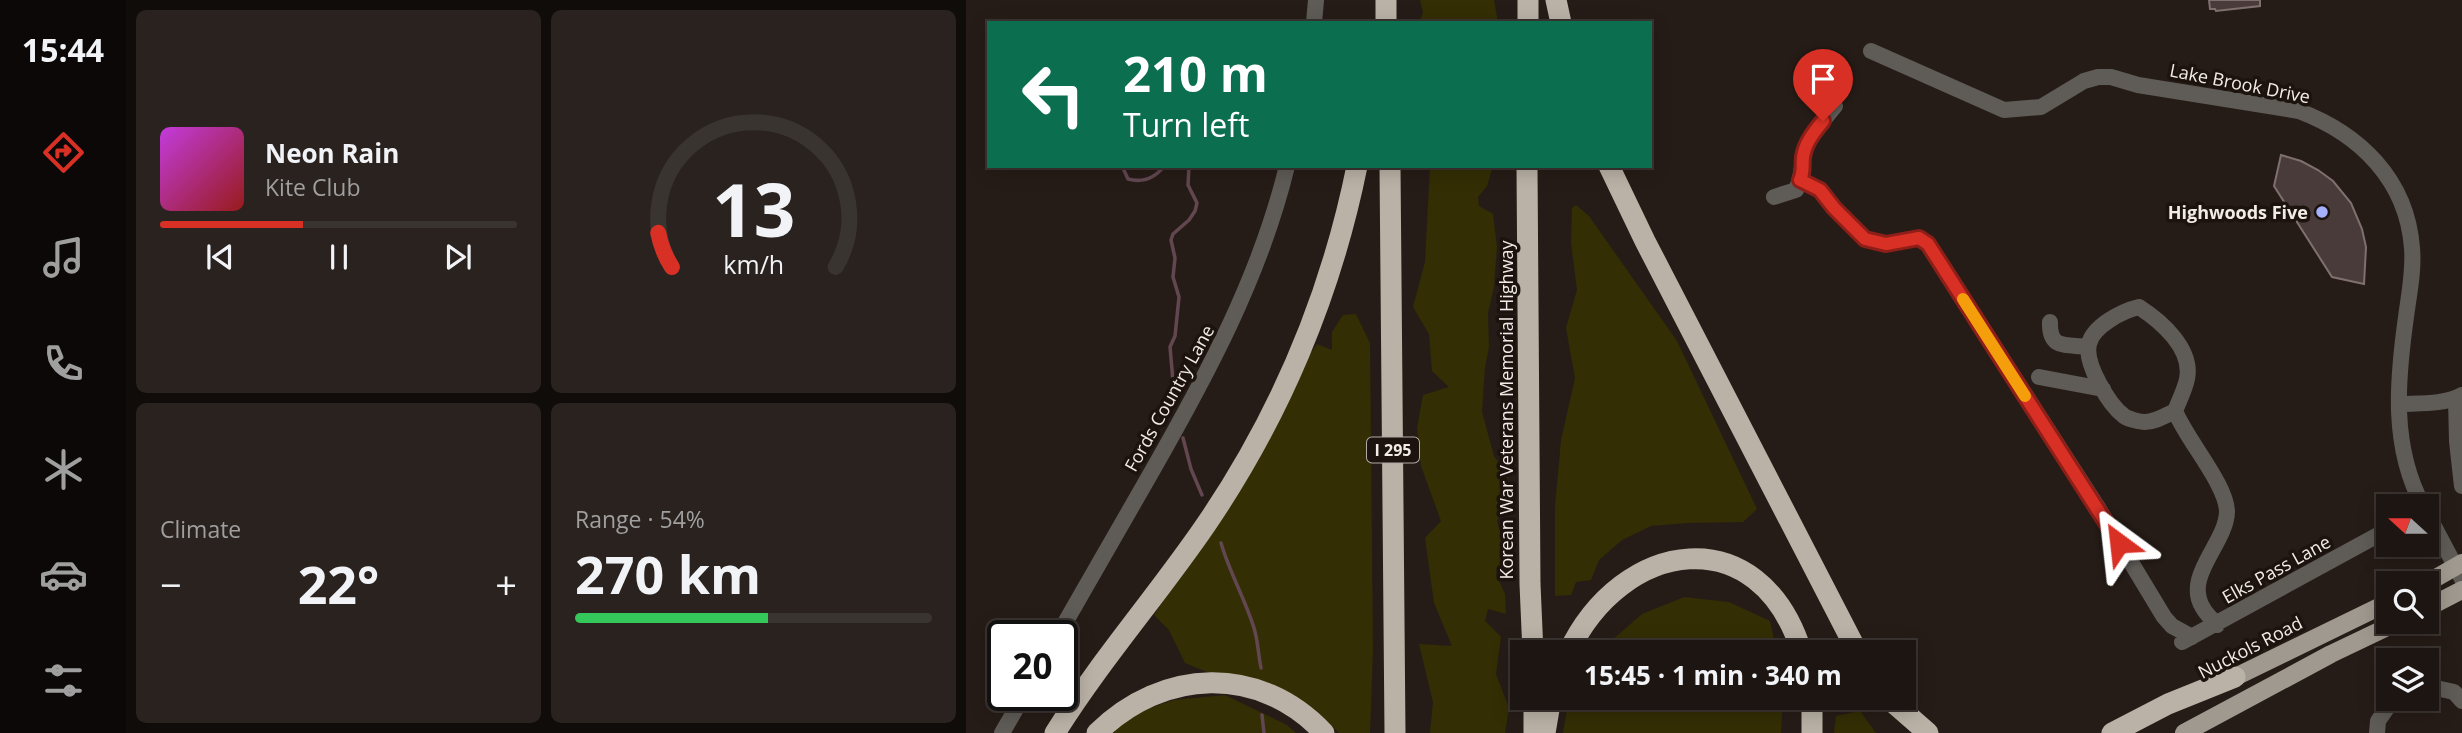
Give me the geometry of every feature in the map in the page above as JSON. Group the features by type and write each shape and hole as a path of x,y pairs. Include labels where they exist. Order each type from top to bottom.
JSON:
{"highway":[{"path":"1386,0 1386,21"},
{"path":"1528,0 1528,21"},
{"path":"1556,0 1561,21"},
{"path":"1055,733 1206,524 1262,432 1302,347 1326,285 1351,199 1357,168"},
{"name":"I 295","path":"1390,168 1395,733"},
{"name":"Korean War Veterans Memorial Highway","path":"1527,168 1532,640"},
{"path":"1610,168 1851,640"},
{"path":"1576,640 1590,617 1621,584 1654,565 1687,558 1728,565 1760,583 1785,612 1797,640"},
{"path":"2112,733 2168,704 2235,677"},
{"path":"1097,733 1123,710 1157,692 1177,686 1213,682 1251,688 1268,694 1304,715 1324,733"},
{"path":"1534,710 1534,733"},
{"path":"1545,733 1549,710"},
{"path":"1812,710 1812,733"},
{"path":"1902,710 1928,733"}],"main road":[{"path":"2439,578 2460,570"},
{"path":"2439,602 2462,590"},
{"name":"Nuckols Road","path":"2132,733 2235,677 2376,608"},
{"path":"2184,733 2376,632"}],"street":[{"path":"1314,21 1316,0"},
{"name":"Lake Brook Drive","path":"1871,51 2004,110 2041,107 2084,81 2111,77 2138,85 2299,111 2325,121 2351,136 2389,179 2403,207 2411,238 2412,274 2400,361 2399,404 2403,449 2418,494"},
{"path":"1773,197 1796,190 1803,174 1803,156 1811,136 1835,106"},
{"name":"Fords Country Lane","path":"1067,620 1197,392 1227,333 1264,243 1286,168"},
{"name":"Elks Pass Lane","path":"1800,180 1820,190 1865,239 1886,244 1919,238 1928,244 2097,506 2164,617 2187,640 2376,536"},
{"path":"2175,411 2156,420 2144,422 2124,416 2091,368 2088,347 2093,333 2127,310 2140,307 2155,317 2174,337 2185,358 2188,377 2175,411 2181,427 2221,491 2227,508 2222,533 2199,582 2197,595 2202,608 2217,625"},
{"path":"2050,322 2053,340 2061,344 2088,347"},
{"path":"2039,377 2103,389"},
{"path":"2399,404 2459,396 2460,421 2457,441 2462,486"},
{"path":"2440,535 2460,570"},
{"path":"2439,689 2454,692 2462,701"},
{"path":"1002,733 1015,711"},
{"path":"2377,733 2378,721 2385,711"}],"shaded area":[{"path":"1420,0 1494,0 1498,21 1420,21 1423,12"},
{"path":"1430,168 1492,168 1487,186 1478,197 1479,206 1493,214 1497,247 1494,287 1488,313 1489,347 1482,412 1494,456 1508,475 1510,509 1505,506 1497,521 1509,564 1499,567 1496,574 1505,594 1506,614 1488,609 1485,621 1501,637 1496,674 1509,708 1505,733 1430,733 1433,702 1419,644 1452,646 1434,603 1425,538 1441,521 1421,466 1417,428 1423,395 1449,387 1432,371 1429,334 1413,307 1425,262"},
{"path":"1576,205 1589,216 1677,341 1757,509 1743,522 1651,526 1622,540 1599,560 1591,580 1576,582 1571,595 1555,596 1555,506 1561,440 1575,378 1566,328 1577,290 1571,242 1572,208"},
{"path":"1356,314 1370,343 1373,650 1370,733 1339,733 1323,717 1284,693 1247,678 1207,672 1185,663 1169,630 1154,615 1229,499 1302,365 1317,344 1332,350 1332,332 1343,315"},
{"path":"1684,597 1729,602 1770,621 1774,640 1612,640 1642,614"},
{"path":"1225,695 1287,725 1296,733 1114,733 1125,716 1174,700"},
{"path":"1567,710 1782,710 1781,733 1563,733"},
{"path":"1860,711 1876,733 1834,733 1836,716"}],"building":[{"path":"2209,0 2260,0 2260,6 2216,11 2210,9"},
{"name":"Highwoods Five","path":"2281,155 2318,170 2333,181 2351,203 2366,247 2364,284 2332,277 2274,186"}],"waterway":[{"path":"1123,168 1128,179 1139,180 1157,174 1162,168"},
{"path":"1175,404 1170,347 1175,336 1179,297 1173,277 1175,258 1171,240 1173,234 1189,220 1197,203 1188,185 1189,168"},
{"path":"1183,438 1191,469 1202,495"},
{"path":"1221,543 1255,630 1261,668"},
{"path":"1262,715 1264,733"}],"slow traffic":[{"path":"1963,299 2025,396"}],"place":[{"name":"Highwoods Five","path":"2322,212"}],"route":[{"path":"1823,121 1811,136 1803,156 1803,174 1800,180 1820,190 1854,230 1873,243 1886,244 1919,238 1928,244 2119,543"}]}
